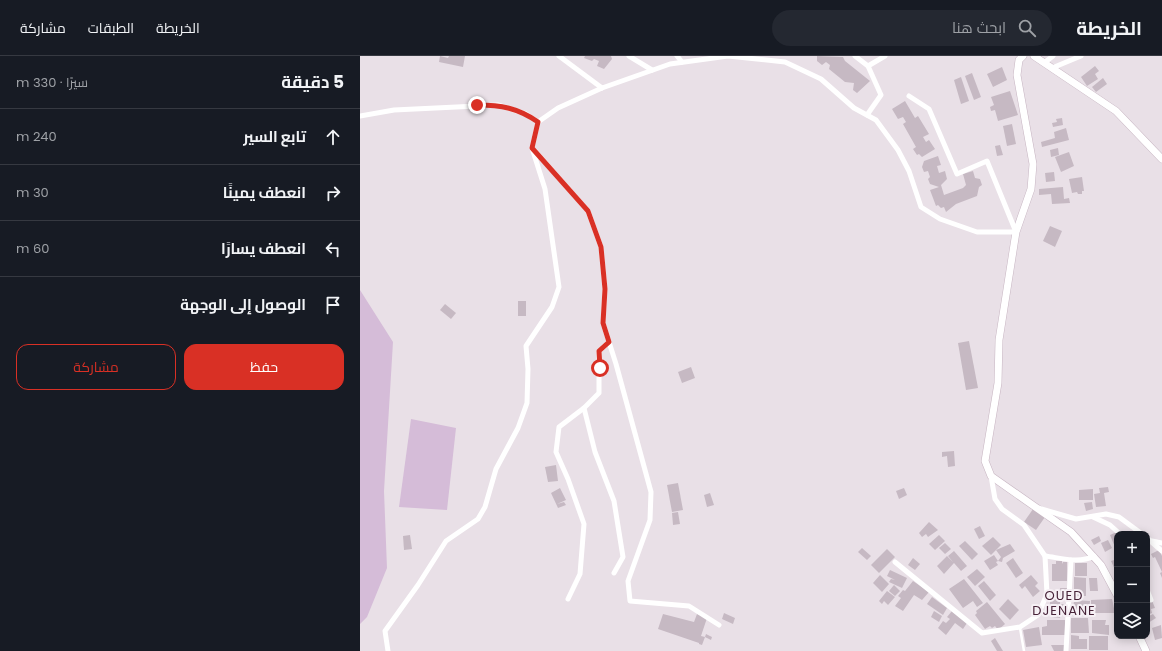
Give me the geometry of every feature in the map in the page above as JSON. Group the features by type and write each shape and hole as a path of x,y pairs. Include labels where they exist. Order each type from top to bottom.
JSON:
{"main road":[{"path":"1022,56 1019,60 1017,75 1033,164 1031,189 1016,232 999,340 998,383 985,461 991,476 1071,532 1101,565 1114,589"},
{"path":"1034,56 1116,111 1162,159"},
{"path":"1140,639 1146,651"}],"street":[{"path":"559,56 602,88"},
{"path":"629,56 652,70"},
{"path":"677,56 682,62"},
{"path":"388,651 385,631 418,585 446,541 478,520 485,507 496,469 518,428 527,404 528,369 526,346 552,307 559,287 545,189 532,148 538,122 558,108 602,88 670,64 694,59 728,56 771,58 785,62 821,79 854,108 876,120 898,150 909,170 921,207 940,219 976,232 1016,232 987,161 957,174 929,109 909,96"},
{"path":"854,56 868,66 881,95 867,115"},
{"path":"868,66 885,56"},
{"path":"1044,63 1053,56"},
{"path":"1052,68 1081,56"},
{"path":"360,116 394,110 498,105 526,114 538,122"},
{"path":"532,148 588,211 601,247 605,289 603,323 651,492 650,520 628,581 630,601 689,606 720,625"},
{"path":"568,599 580,574 584,524 568,479 556,452 559,427 584,408 599,393 599,351 609,342"},
{"path":"584,408 595,452 614,501 623,557 614,573"},
{"path":"895,562 982,633 1020,627 1038,615 1047,594 1045,556 1024,525 1002,509 995,499 991,476"},
{"path":"1034,506 1076,519 1106,514 1119,517 1138,531"},
{"path":"1093,517 1110,525 1117,531"},
{"path":"1150,540 1162,543"},
{"path":"1150,541 1162,551"},
{"path":"1045,556 1071,560 1088,559 1094,556"},
{"path":"1066,651 1071,560"}],"lane":[{"path":"1020,627 1024,651"}],"shaded area":[{"path":"360,290 393,342 384,491 387,568 367,617 360,624"},
{"path":"411,419 456,428 447,510 399,507"}],"building":[{"path":"440,56 448,58 449,56 465,56 463,67 439,62"},
{"path":"585,56 611,56 612,59 604,69 597,66 599,61 594,59 592,61 584,58"},
{"path":"817,56 843,57 845,61 870,81 857,93 853,90 854,83 845,82 829,69 830,65 826,62 822,65 817,61"},
{"path":"1095,66 1099,71 1095,74 1098,79 1087,86 1081,77"},
{"path":"1002,67 1007,80 993,87 987,74"},
{"path":"972,73 981,97 974,100 965,76"},
{"path":"961,77 969,101 961,104 954,80"},
{"path":"1103,78 1107,84 1096,92 1092,87"},
{"path":"1010,91 1018,115 998,121 995,110 991,111 990,107 994,105 991,97"},
{"path":"905,101 915,118 918,116 929,134 923,137 926,142 929,140 935,149 922,157 919,154 917,155 913,149 916,147 903,124 906,122 903,117 898,119 892,109"},
{"path":"1062,118 1063,125 1053,127 1052,123 1057,122 1056,119"},
{"path":"1012,124 1016,144 1007,146 1003,126"},
{"path":"1066,128 1069,140 1042,147 1041,142 1055,138 1054,132"},
{"path":"1000,145 1003,155 997,156 995,146"},
{"path":"1058,148 1059,155 1051,157 1050,150"},
{"path":"1069,152 1074,166 1061,172 1055,157"},
{"path":"938,156 941,165 937,166 939,173 945,171 947,179 941,185 944,195 963,188 966,185 963,174 973,171 975,178 980,179 982,185 979,187 977,196 956,204 946,212 944,207 941,208 938,205 936,206 930,190 939,187 930,184 928,179 930,177 928,171 924,172 922,167 924,161"},
{"path":"1054,172 1055,181 1046,182 1045,173"},
{"path":"1082,177 1084,191 1082,191 1082,194 1078,194 1077,192 1072,193 1069,179"},
{"path":"1063,187 1064,199 1069,198 1070,203 1052,204 1051,194 1039,195 1039,189"},
{"path":"1050,226 1062,231 1055,247 1043,241"},
{"path":"518,301 526,301 526,316 518,316"},
{"path":"445,304 456,313 451,319 440,310"},
{"path":"969,341 978,388 966,390 958,343"},
{"path":"691,367 695,378 682,383 678,372"},
{"path":"954,451 955,466 948,467 947,456 942,457 942,452"},
{"path":"556,465 558,481 548,482 545,467"},
{"path":"678,483 683,510 672,512 667,485"},
{"path":"1108,487 1109,492 1104,493 1106,506 1096,507 1094,494 1100,493 1099,488"},
{"path":"560,488 566,500 557,504 564,502 566,505 558,508 551,493"},
{"path":"904,488 907,495 899,499 896,491"},
{"path":"1093,489 1093,500 1079,500 1079,490"},
{"path":"710,493 714,505 707,507 704,495"},
{"path":"1092,502 1093,509 1086,511 1084,503"},
{"path":"1033,509 1045,517 1036,530 1024,522"},
{"path":"678,512 680,524 673,525 672,513"},
{"path":"929,522 938,530 928,537 926,534 922,537 919,533"},
{"path":"980,526 985,536 979,539 974,529"},
{"path":"1114,533 1114,545 1110,535"},
{"path":"410,535 412,549 404,550 403,536"},
{"path":"939,535 945,541 935,550 929,544"},
{"path":"1099,536 1101,541 1094,545 1091,540"},
{"path":"993,537 1001,545 991,555 982,546"},
{"path":"1108,540 1112,548 1105,552 1101,543"},
{"path":"965,541 978,554 972,560 959,546"},
{"path":"945,543 951,549 945,554 939,548"},
{"path":"1010,544 1015,551 1003,558 1002,562 998,561 1001,557 996,550"},
{"path":"862,548 871,556 867,560 858,552"},
{"path":"887,549 895,557 879,573 871,565"},
{"path":"1159,550 1162,556 1162,572 1155,557 1153,558 1151,554"},
{"path":"954,551 967,566 961,571 954,563 944,574 937,566 947,556 953,562 948,556"},
{"path":"994,555 998,561 996,562 998,565 990,570 984,561"},
{"path":"913,558 920,564 915,570 908,565"},
{"path":"1013,558 1023,573 1016,578 1006,563"},
{"path":"1114,560 1114,568 1111,561"},
{"path":"1056,561 1062,561 1062,564 1063,562 1067,562 1067,581 1052,581 1052,564 1056,564"},
{"path":"1075,563 1087,563 1087,576 1075,576"},
{"path":"977,569 985,577 975,586 967,577"},
{"path":"890,570 907,578 902,588 889,582 891,579 895,580 887,576"},
{"path":"880,575 889,584 882,592 873,583"},
{"path":"1031,575 1038,583 1035,586 1040,591 1033,597 1025,586 1022,589 1019,585"},
{"path":"1074,577 1086,578 1086,596 1074,596"},
{"path":"1089,578 1097,578 1098,591 1090,591"},
{"path":"964,579 983,603 977,607 973,601 963,608 949,589"},
{"path":"913,581 929,592 922,600 914,595 903,611 895,606 901,598 898,596 903,590 905,591"},
{"path":"984,581 996,595 990,601 978,586"},
{"path":"894,585 900,591 895,596 889,591"},
{"path":"1060,588 1067,588 1067,598 1061,598"},
{"path":"887,591 895,597 888,605 884,601 882,604 879,601"},
{"path":"932,597 947,608 943,615 927,604"},
{"path":"1150,597 1155,608 1151,609 1152,613 1150,614"},
{"path":"1008,599 1019,610 1010,620 999,609"},
{"path":"1050,599 1060,599 1060,604 1065,604 1066,608 1050,608"},
{"path":"1112,599 1114,613 1093,613 1093,609 1091,609 1091,600"},
{"path":"1074,600 1090,601 1089,612 1073,611"},
{"path":"987,602 1005,624 998,630 995,626 992,628 990,626 985,629 975,615 977,613 976,611"},
{"path":"934,611 942,616 939,622 931,617"},
{"path":"952,611 967,623 963,629 955,623 946,635 938,628 943,621 946,623 950,619 947,617"},
{"path":"724,613 735,618 733,624 722,619"},
{"path":"1052,613 1061,613 1060,618 1052,617"},
{"path":"663,614 694,622 697,614 707,618 701,636 705,637 702,645 658,629"},
{"path":"1153,614 1156,618 1150,622 1150,616"},
{"path":"1071,618 1088,618 1089,633 1071,633"},
{"path":"1047,620 1065,620 1065,635 1042,635 1042,627 1047,626"},
{"path":"1092,620 1106,620 1105,625 1109,625 1109,635 1092,633"},
{"path":"1161,625 1162,638 1155,640 1152,628"},
{"path":"1039,627 1042,645 1026,647 1023,630"},
{"path":"706,634 712,637 711,640 705,637"},
{"path":"1071,635 1079,636 1079,639 1087,639 1087,649 1071,649"},
{"path":"1089,636 1108,636 1108,650 1089,650"},
{"path":"995,638 1003,651 997,651 991,641"},
{"path":"1051,645 1064,645 1064,651 1054,651"}],"district":[{"name":"OUED DJENANE","path":"1064,602"}],"route":[{"path":"477,105 498,105 526,114 538,122 532,148 588,211 601,247 605,289 603,323 609,342 599,351 600,368"}]}
